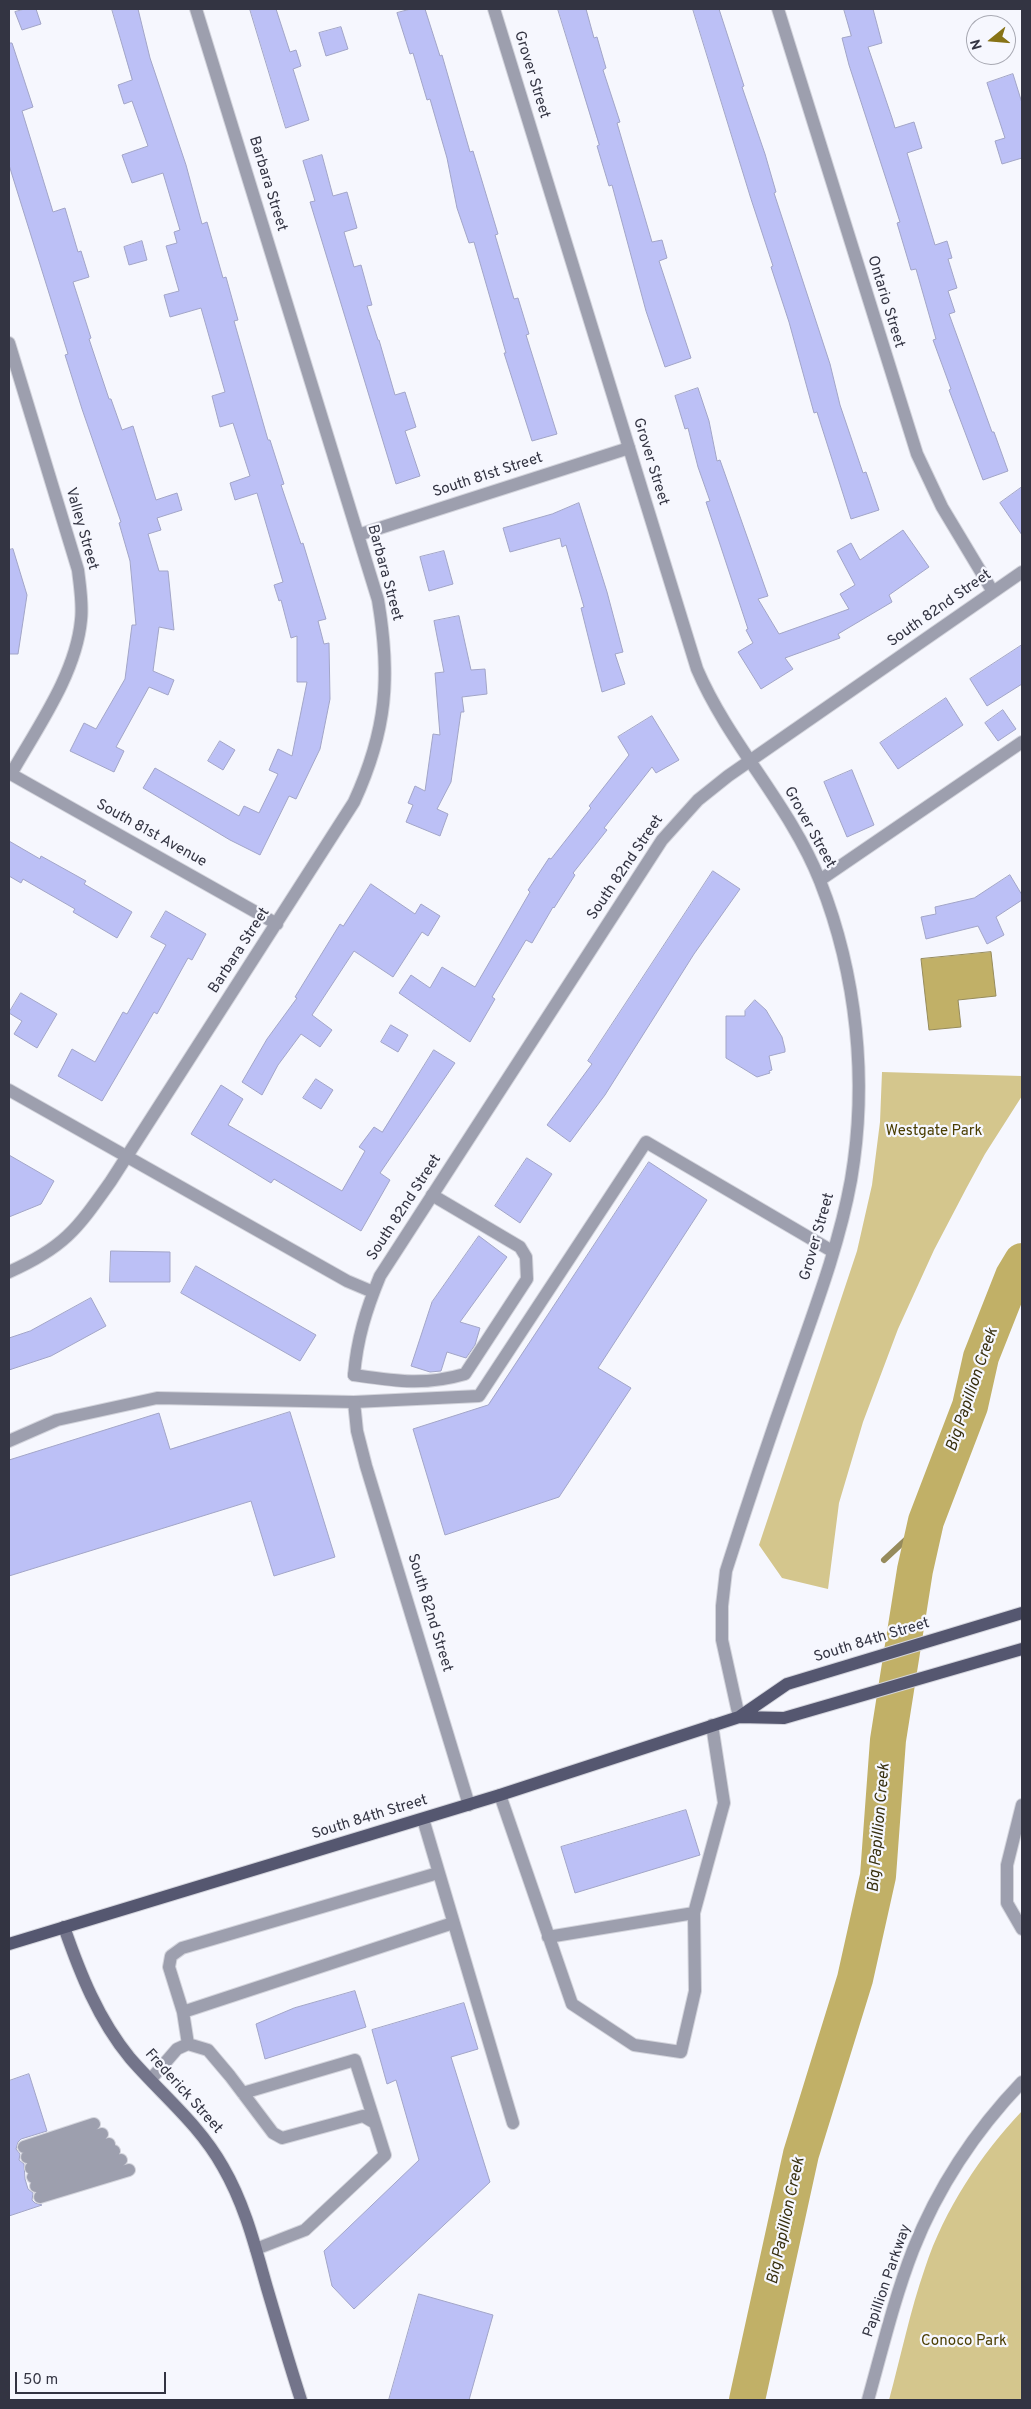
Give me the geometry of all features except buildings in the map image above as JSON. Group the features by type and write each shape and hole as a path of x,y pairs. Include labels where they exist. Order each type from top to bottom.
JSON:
{"main road":[{"name":"South 84th Street","path":"739,1717 787,1684 1021,1614"},
{"name":"South 84th Street","path":"9,1944 423,1819 739,1717 784,1718 1017,1650"},
{"name":"Frederick Street","path":"64,1927 78,1966 97,2008 112,2034 131,2058 204,2136 219,2160 240,2202 256,2249 300,2400"}],"street":[{"name":"Barbara Street","path":"9,1272 38,1259 64,1241 79,1225 127,1157 354,802 369,770 379,736 386,687 384,637 378,600 196,9"},
{"name":"Grover Street","path":"494,9 697,669 713,703 804,848 820,880 844,954 852,999 858,1054 859,1104 850,1180 832,1251 726,1571 722,1606 722,1640 739,1717"},
{"name":"Ontario Street","path":"778,9 917,454 942,507 993,592"},
{"name":"Valley Street","path":"9,343 78,570 81,594 81,621 76,648 68,672 10,773"},
{"name":"South 81st Street","path":"358,535 628,448"},
{"name":"South 82nd Street","path":"432,1195 520,1247 526,1257 527,1279 465,1374 449,1379 415,1383 354,1376 363,1317 380,1276 432,1195 662,840 698,800 750,760 1022,572"},
{"path":"820,880 1022,742"},
{"name":"South 81st Avenue","path":"10,773 277,924"},
{"path":"9,1090 347,1281 373,1292"},
{"path":"9,1440 57,1420 157,1398 354,1402 479,1396 646,1142 832,1251"},
{"name":"South 82nd Street","path":"354,1402 357,1431 366,1466 469,1804"},
{"path":"500,1795 572,2004 634,2045 680,2052 695,1991 694,1913 724,1803 712,1725"},
{"path":"1022,1805 1008,1865 1007,1903 1022,1929"},
{"path":"423,1819 513,2123"},
{"path":"188,2044 183,2012 169,1967 171,1956 182,1948 438,1874"},
{"path":"548,1937 694,1913"},
{"path":"183,2012 453,1924"},
{"path":"151,2079 178,2049 188,2044 208,2050 273,2133 282,2138 363,2116 375,2123"},
{"path":"243,2093 355,2060 385,2154 305,2230 256,2249"},
{"name":"Papillion Parkway","path":"868,2400 896,2299 913,2250 934,2203 963,2153 998,2107 1022,2082"},
{"path":"32,2172 111,2147"},
{"path":"32,2172 111,2147"},
{"path":"32,2172 111,2147"}],"green space":[{"name":"Westgate Park","path":"882,1072 1022,1076 1022,1096 985,1154 967,1187 934,1250 898,1329 863,1422 839,1503 828,1589 782,1578 759,1545 857,1251 872,1185 880,1122"},
{"name":"Conoco Park","path":"1022,2111 1022,2400 889,2400 910,2317 933,2246 942,2225 978,2164"}],"shaded area":[{"path":"991,952 996,996 958,1000 961,1027 929,1030 921,959"}],"waterway":[{"name":"Big Papillion Creek","path":"747,2400 801,2154 855,1979 878,1876 888,1740 915,1570 926,1521 970,1406 981,1357 1013,1276 1022,1261"},
{"path":"884,1560 926,1521"}]}
